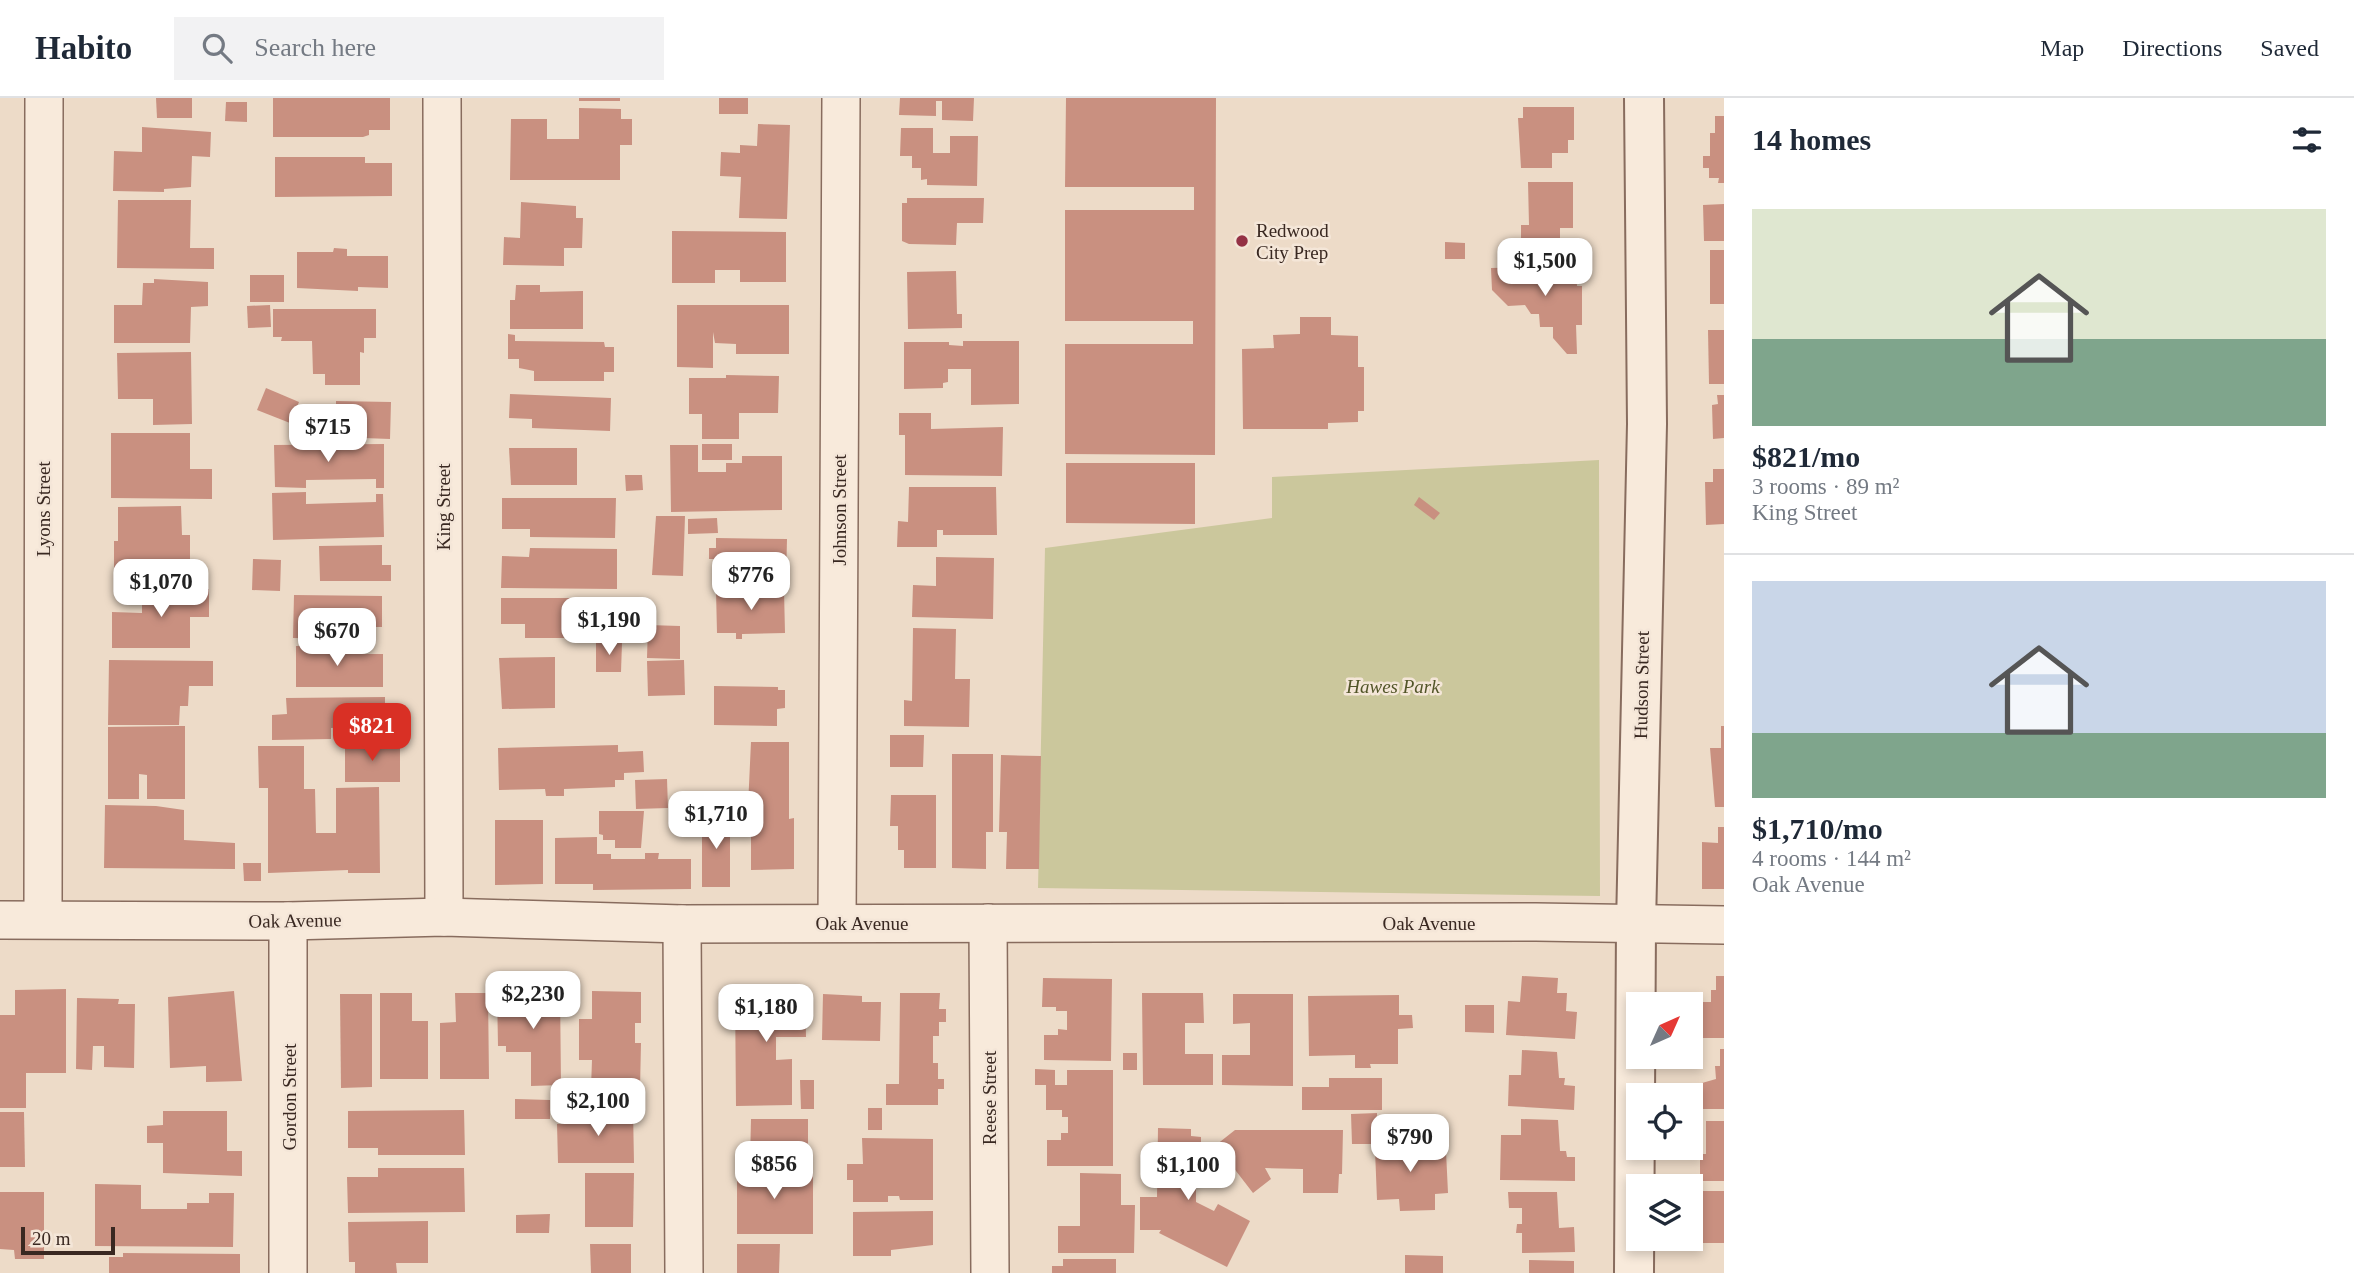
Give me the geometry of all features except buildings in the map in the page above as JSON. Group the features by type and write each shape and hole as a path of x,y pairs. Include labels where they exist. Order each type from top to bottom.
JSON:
{"street":[{"name":"Lyons Street","path":"43,919 44,98"},
{"name":"King Street","path":"442,98 444,917"},
{"name":"Johnson Street","path":"837,923 841,98"},
{"name":"Hudson Street","path":"1634,1273 1636,925 1647,424 1644,98"},
{"name":"Oak Avenue","path":"0,920 288,921 444,917 682,923 1724,925"},
{"name":"Gordon Street","path":"288,921 288,1273"},
{"path":"682,923 684,1273"},
{"name":"Reese Street","path":"988,923 990,1273"}],"green space":[{"name":"Hawes Park","path":"1599,460 1600,896 1038,888 1045,548 1272,518 1272,477"}],"place":[{"name":"Redwood City Prep","path":"1242,241"}]}
